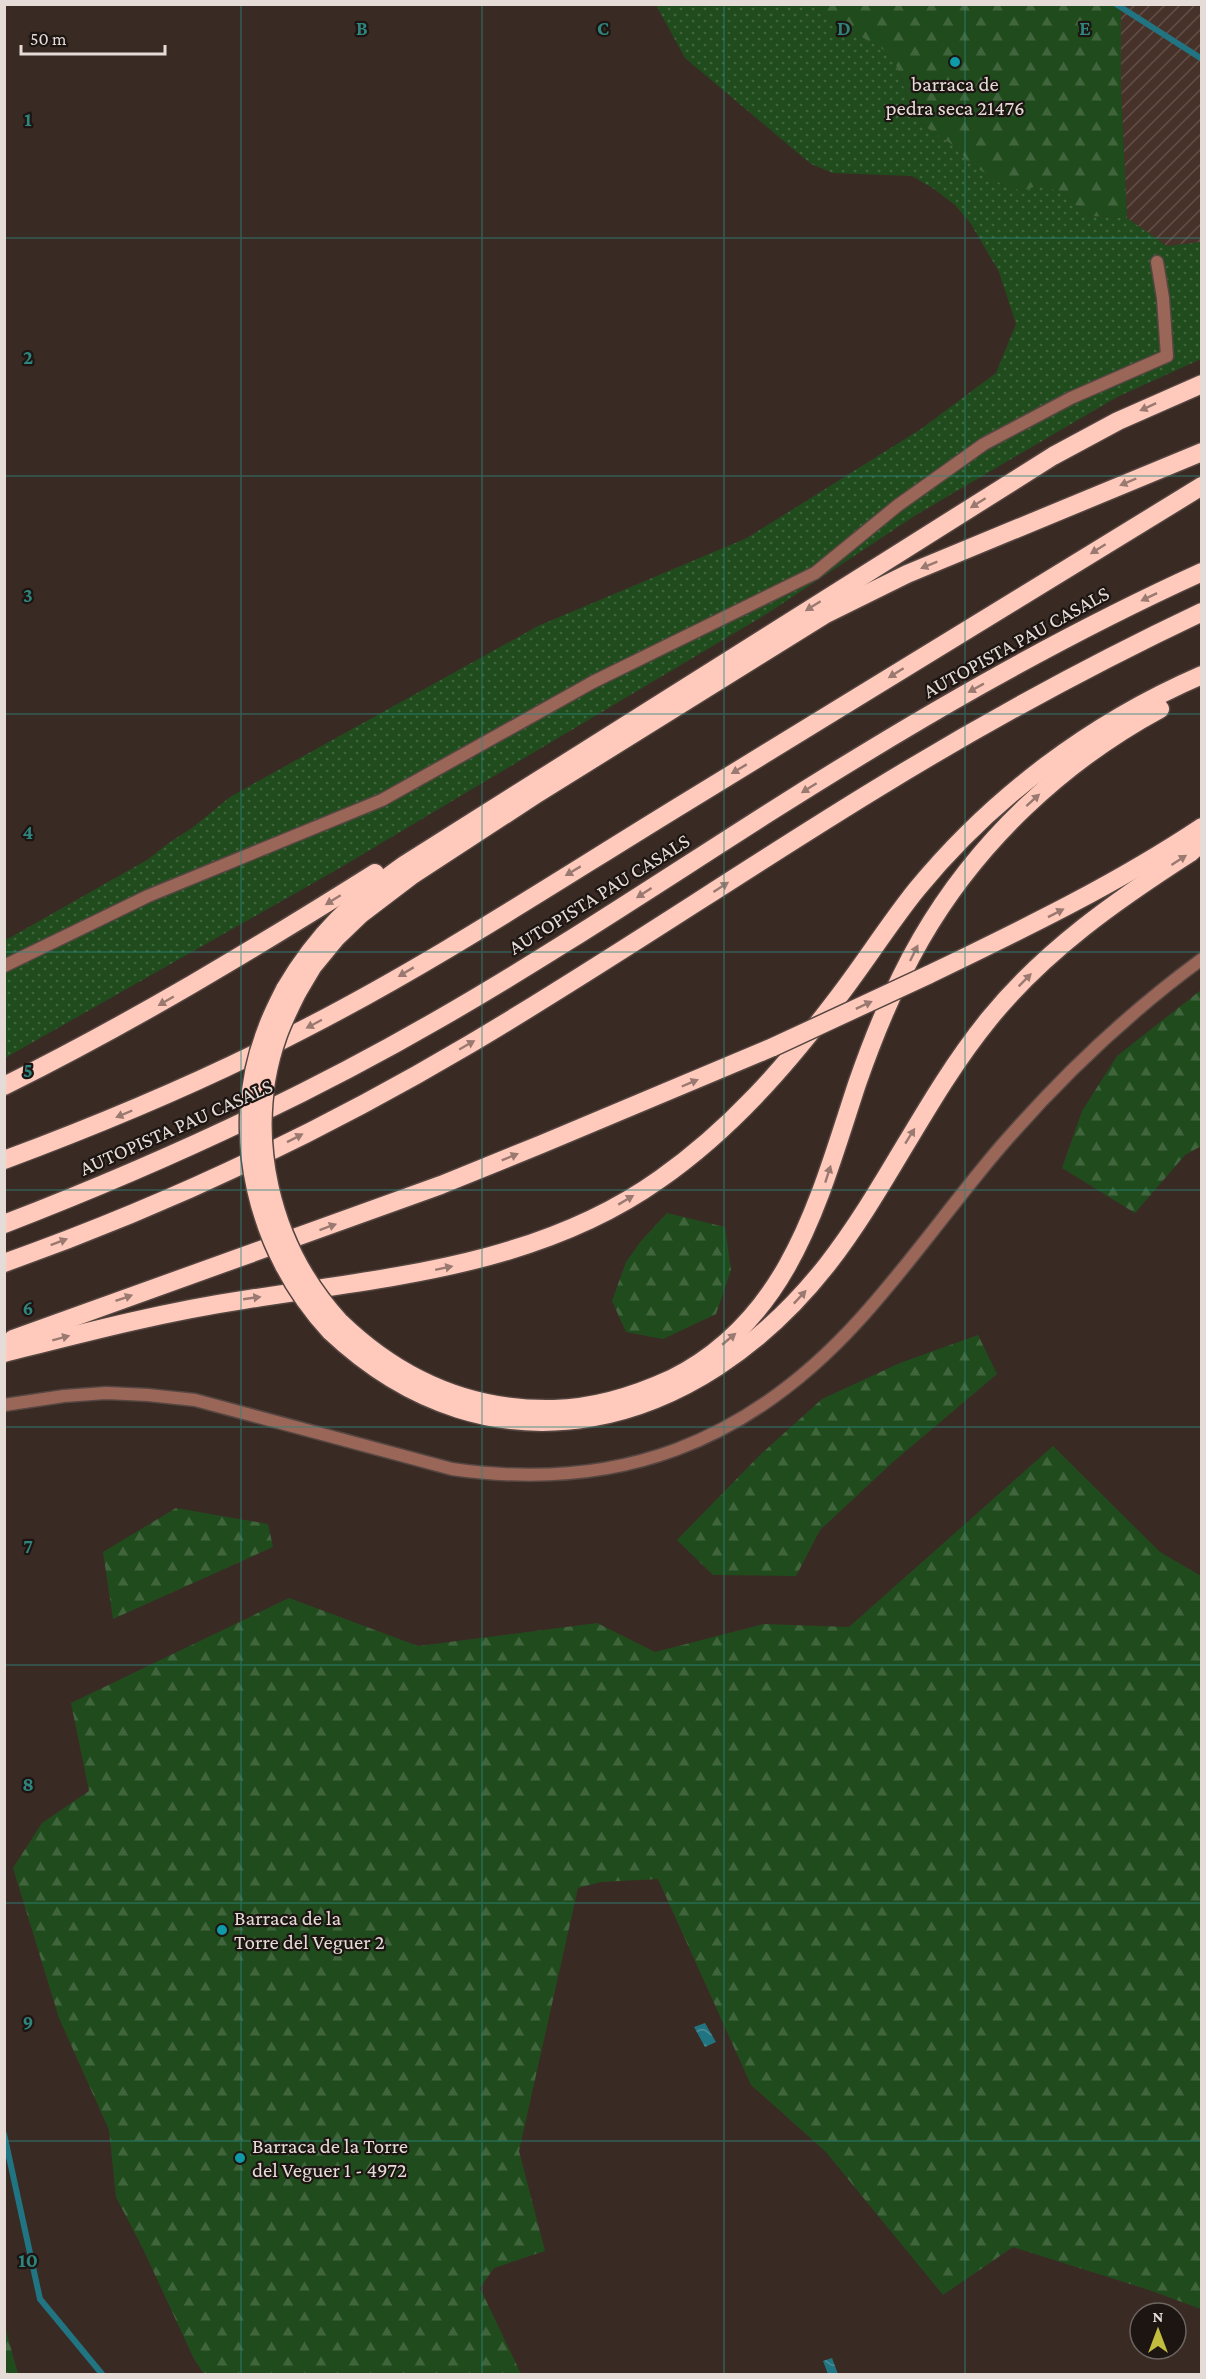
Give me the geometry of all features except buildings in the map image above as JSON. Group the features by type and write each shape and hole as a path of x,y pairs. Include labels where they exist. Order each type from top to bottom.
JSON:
{"highway":[{"path":"1202,384 1118,421 1053,456 528,785 404,865 352,904 326,930 301,961 268,1074 263,1118 265,1164 274,1208 293,1256 335,1326 372,1367 402,1386 432,1400 464,1412 531,1422 599,1417 631,1409 660,1398 714,1368 761,1334 806,1291 853,1227 966,1048 1020,985 1055,951 1098,915 1190,853 1202,842"},
{"path":"291,991 336,938 392,889 526,801 824,615 907,574 1202,452"},
{"path":"4,1161 117,1117 178,1090 366,996 1202,486"},
{"name":"AUTOPISTA PAU CASALS","path":"4,1224 177,1154 282,1105 352,1068 522,969 938,709 1111,615 1202,572"},
{"path":"4,1263 204,1181 279,1146 377,1095 467,1046 549,996 794,840 961,738 1055,685 1202,612"},
{"path":"4,1353 187,1310 390,1278 479,1260 533,1244 616,1206 656,1182 691,1156 747,1106 837,999 916,890 981,820 1074,745 1118,718 1202,675"},
{"path":"335,1326 409,1375 448,1393 502,1407 533,1410 564,1409 616,1400 654,1387 682,1373 706,1357 733,1336 757,1312 774,1289 802,1242 826,1182 877,1030 919,942 958,882 1004,828 1054,781 1130,727 1202,687"},
{"path":"4,1086 185,991 406,853 528,785"},
{"path":"4,1333 69,1317 239,1259 441,1185 553,1140 772,1047 928,975 1066,907 1128,873 1202,827"},
{"path":"4,1342 35,1333 69,1317"}],"street":[{"path":"4,966 148,896 382,800 593,682 815,573 897,506 984,444 1071,398 1167,356 1163,298 1157,262"},
{"path":"4,1405 64,1396 106,1393 195,1400 452,1468 496,1475 587,1472 635,1462 676,1450 747,1417 783,1392 822,1356 860,1320 1002,1146 1059,1082 1118,1026 1202,959"}],"shaded area":[{"path":"1121,5 1201,5 1201,242 1167,246 1127,218 1121,88"}],"green space":[{"path":"656,5 811,5 884,50 896,65 910,105 921,124 956,147 968,162 1003,185 1023,191 1041,184 1059,192 1090,216 1127,218 1167,246 1201,242 1201,359 1117,397 916,515 768,613 338,869 5,1058 4,941 147,860 230,797 538,626 747,538 921,429 996,373 1016,324 999,272 971,224 955,205 912,176 833,173 811,164 685,58"},
{"path":"811,5 1121,5 1121,88 1127,218 1090,216 1059,192 1041,184 1023,191 1003,185 968,162 956,147 921,124 910,105 896,65 884,50"},
{"path":"1201,990 1201,1146 1185,1155 1135,1213 1062,1168 1082,1111 1117,1056"},
{"path":"667,1213 725,1227 731,1270 716,1314 663,1339 626,1332 612,1301 626,1262 641,1241"},
{"path":"978,1335 997,1374 893,1462 820,1530 796,1576 713,1575 677,1540 760,1455 822,1399 900,1363"},
{"path":"1053,1446 1160,1552 1201,1576 1201,2309 1188,2304 1188,2301 1179,2301 1013,2247 943,2295 825,2151 751,2085 658,1879 601,1882 578,1888 519,2151 545,2251 494,2268 480,2288 521,2374 204,2374 194,2359 116,2197 109,2130 59,2018 13,1868 42,1823 89,1791 71,1703 289,1598 418,1646 597,1623 655,1652 764,1624 849,1627"},
{"path":"176,1508 268,1524 273,1547 113,1619 103,1552"},
{"path":"5,2327 18,2374 5,2374"}],"water":[{"path":"705,2023 716,2042 705,2047 694,2027"},
{"path":"832,2358 838,2374 828,2374 823,2361"}],"waterway":[{"path":"1116,4 1202,59"},
{"path":"4,2134 40,2299 102,2374"}],"place":[{"name":"barraca de pedra seca 21476","path":"955,62"},
{"name":"Barraca de la Torre del Veguer 2","path":"222,1930"},
{"name":"Barraca de la Torre del Veguer 1 - 4972","path":"240,2158"}]}
